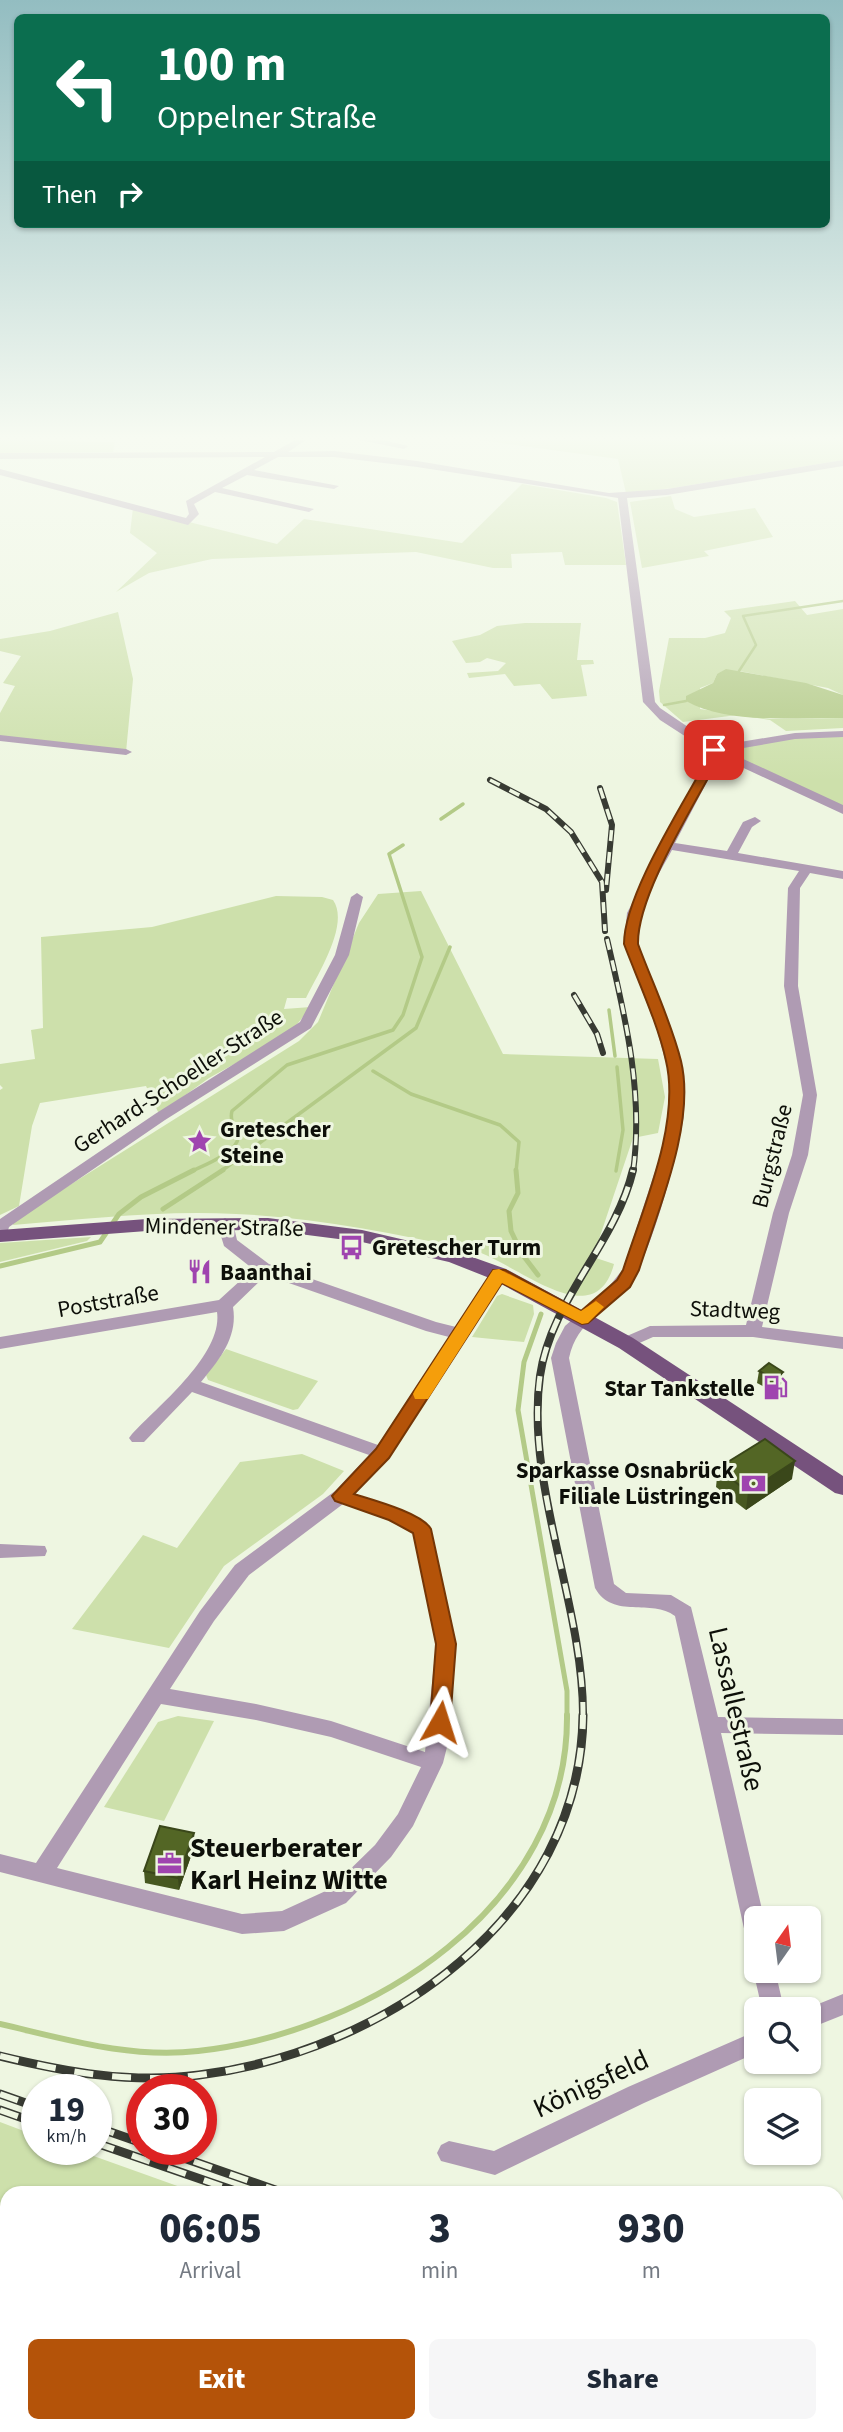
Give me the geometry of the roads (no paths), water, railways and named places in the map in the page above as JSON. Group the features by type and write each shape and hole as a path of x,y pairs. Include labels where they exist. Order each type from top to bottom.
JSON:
{"main road":[{"name":"Mindener Straße","path":"0,1235 146,1225 225,1223 307,1228 426,1249 499,1274 626,1343 843,1487"}],"street":[{"path":"630,553 649,702 657,714 707,742 714,750 843,810"},
{"path":"714,750 795,736 843,734"},
{"path":"0,738 127,752"},
{"name":"Lassallestraße","path":"714,750 715,756 637,905 631,936 674,1061 678,1099 674,1130 631,1270 624,1283 568,1331 560,1358 605,1588 622,1600 671,1602 684,1612 750,1906"},
{"path":"731,855 747,825 755,821"},
{"path":"667,845 843,875"},
{"name":"Burgstraße","path":"752,1331 781,1213 800,1155 810,1095 790,986 794,888 807,868"},
{"name":"Gerhard-Schoeller-Straße","path":"0,1235 2,1225 95,1159 306,1026 342,955 358,897"},
{"path":"225,1223 230,1242 262,1268 432,1327 461,1334"},
{"path":"138,1438 189,1384 220,1344 227,1328 224,1305 246,1287 262,1268"},
{"path":"41,1874 207,1616 242,1570 341,1496 382,1453 499,1274"},
{"name":"Poststraße","path":"0,1343 224,1305"},
{"name":"Stadtweg","path":"626,1343 658,1331 752,1331 843,1343"},
{"path":"189,1384 382,1453"},
{"path":"0,1863 242,1924 284,1920 338,1896 383,1852 406,1820 433,1763 438,1743 446,1644 422,1529 341,1496"},
{"path":"0,1551 38,1551"},
{"path":"156,1695 256,1712 331,1729 433,1763"},
{"path":"708,1725 843,1727"},
{"path":"821,2013 843,2004"},
{"name":"Königsfeld","path":"449,2153 495,2163 636,2095 744,2047"}],"waterway":[{"path":"739,671 756,645 743,616 843,601"},
{"path":"664,705 686,701"},
{"path":"441,819 463,804"},
{"path":"191,1171 233,1148 238,1137 232,1111 287,1065 393,1030 403,1015 422,957 389,854 403,845"},
{"path":"221,1172 416,1028 450,947"},
{"path":"609,1010 615,1056"},
{"path":"616,1171 623,1130 617,1067"},
{"path":"373,1071 411,1094 500,1125 519,1142 516,1171"},
{"path":"0,1266 100,1242 119,1214 141,1197 191,1171"},
{"path":"516,1171 518,1193 509,1211 511,1231 522,1254 538,1275"},
{"path":"163,1209 221,1172"},
{"path":"541,1314 524,1362 518,1410 567,1691 567,1715"},
{"path":"0,2024 123,2050 173,2053 198,2051 263,2039 328,2017 391,1987 448,1948 496,1900 534,1845 559,1783 567,1715"}],"railway":[{"path":"490,780 546,809 571,832 602,882 605,931"},
{"path":"600,788 612,825 606,890"},
{"path":"607,939 631,1054 636,1113 633,1172"},
{"path":"574,995 597,1034 603,1053"},
{"path":"583,1716 575,1632 547,1503 541,1460 538,1417 540,1376 546,1348 557,1322 612,1223 633,1170"},
{"path":"0,2056 99,2075 148,2078 199,2075 269,2061 337,2037 401,2004 460,1962 509,1912 548,1853 574,1788 583,1716"},
{"path":"0,2094 21,2101"},
{"path":"0,2110 21,2117"},
{"path":"112,2133 126,2137"},
{"path":"112,2149 221,2186"},
{"path":"204,2165 264,2186"}],"place":[{"name":"Gretescher Steine","path":"200,1142"},
{"name":"Gretescher Turm","path":"352,1247"},
{"name":"Baanthai","path":"200,1272"},
{"name":"Star Tankstelle","path":"775,1388"},
{"name":"Sparkasse Osnabrück Filiale Lüstringen","path":"754,1483"},
{"name":"Steuerberater Karl Heinz Witte","path":"170,1864"}]}
